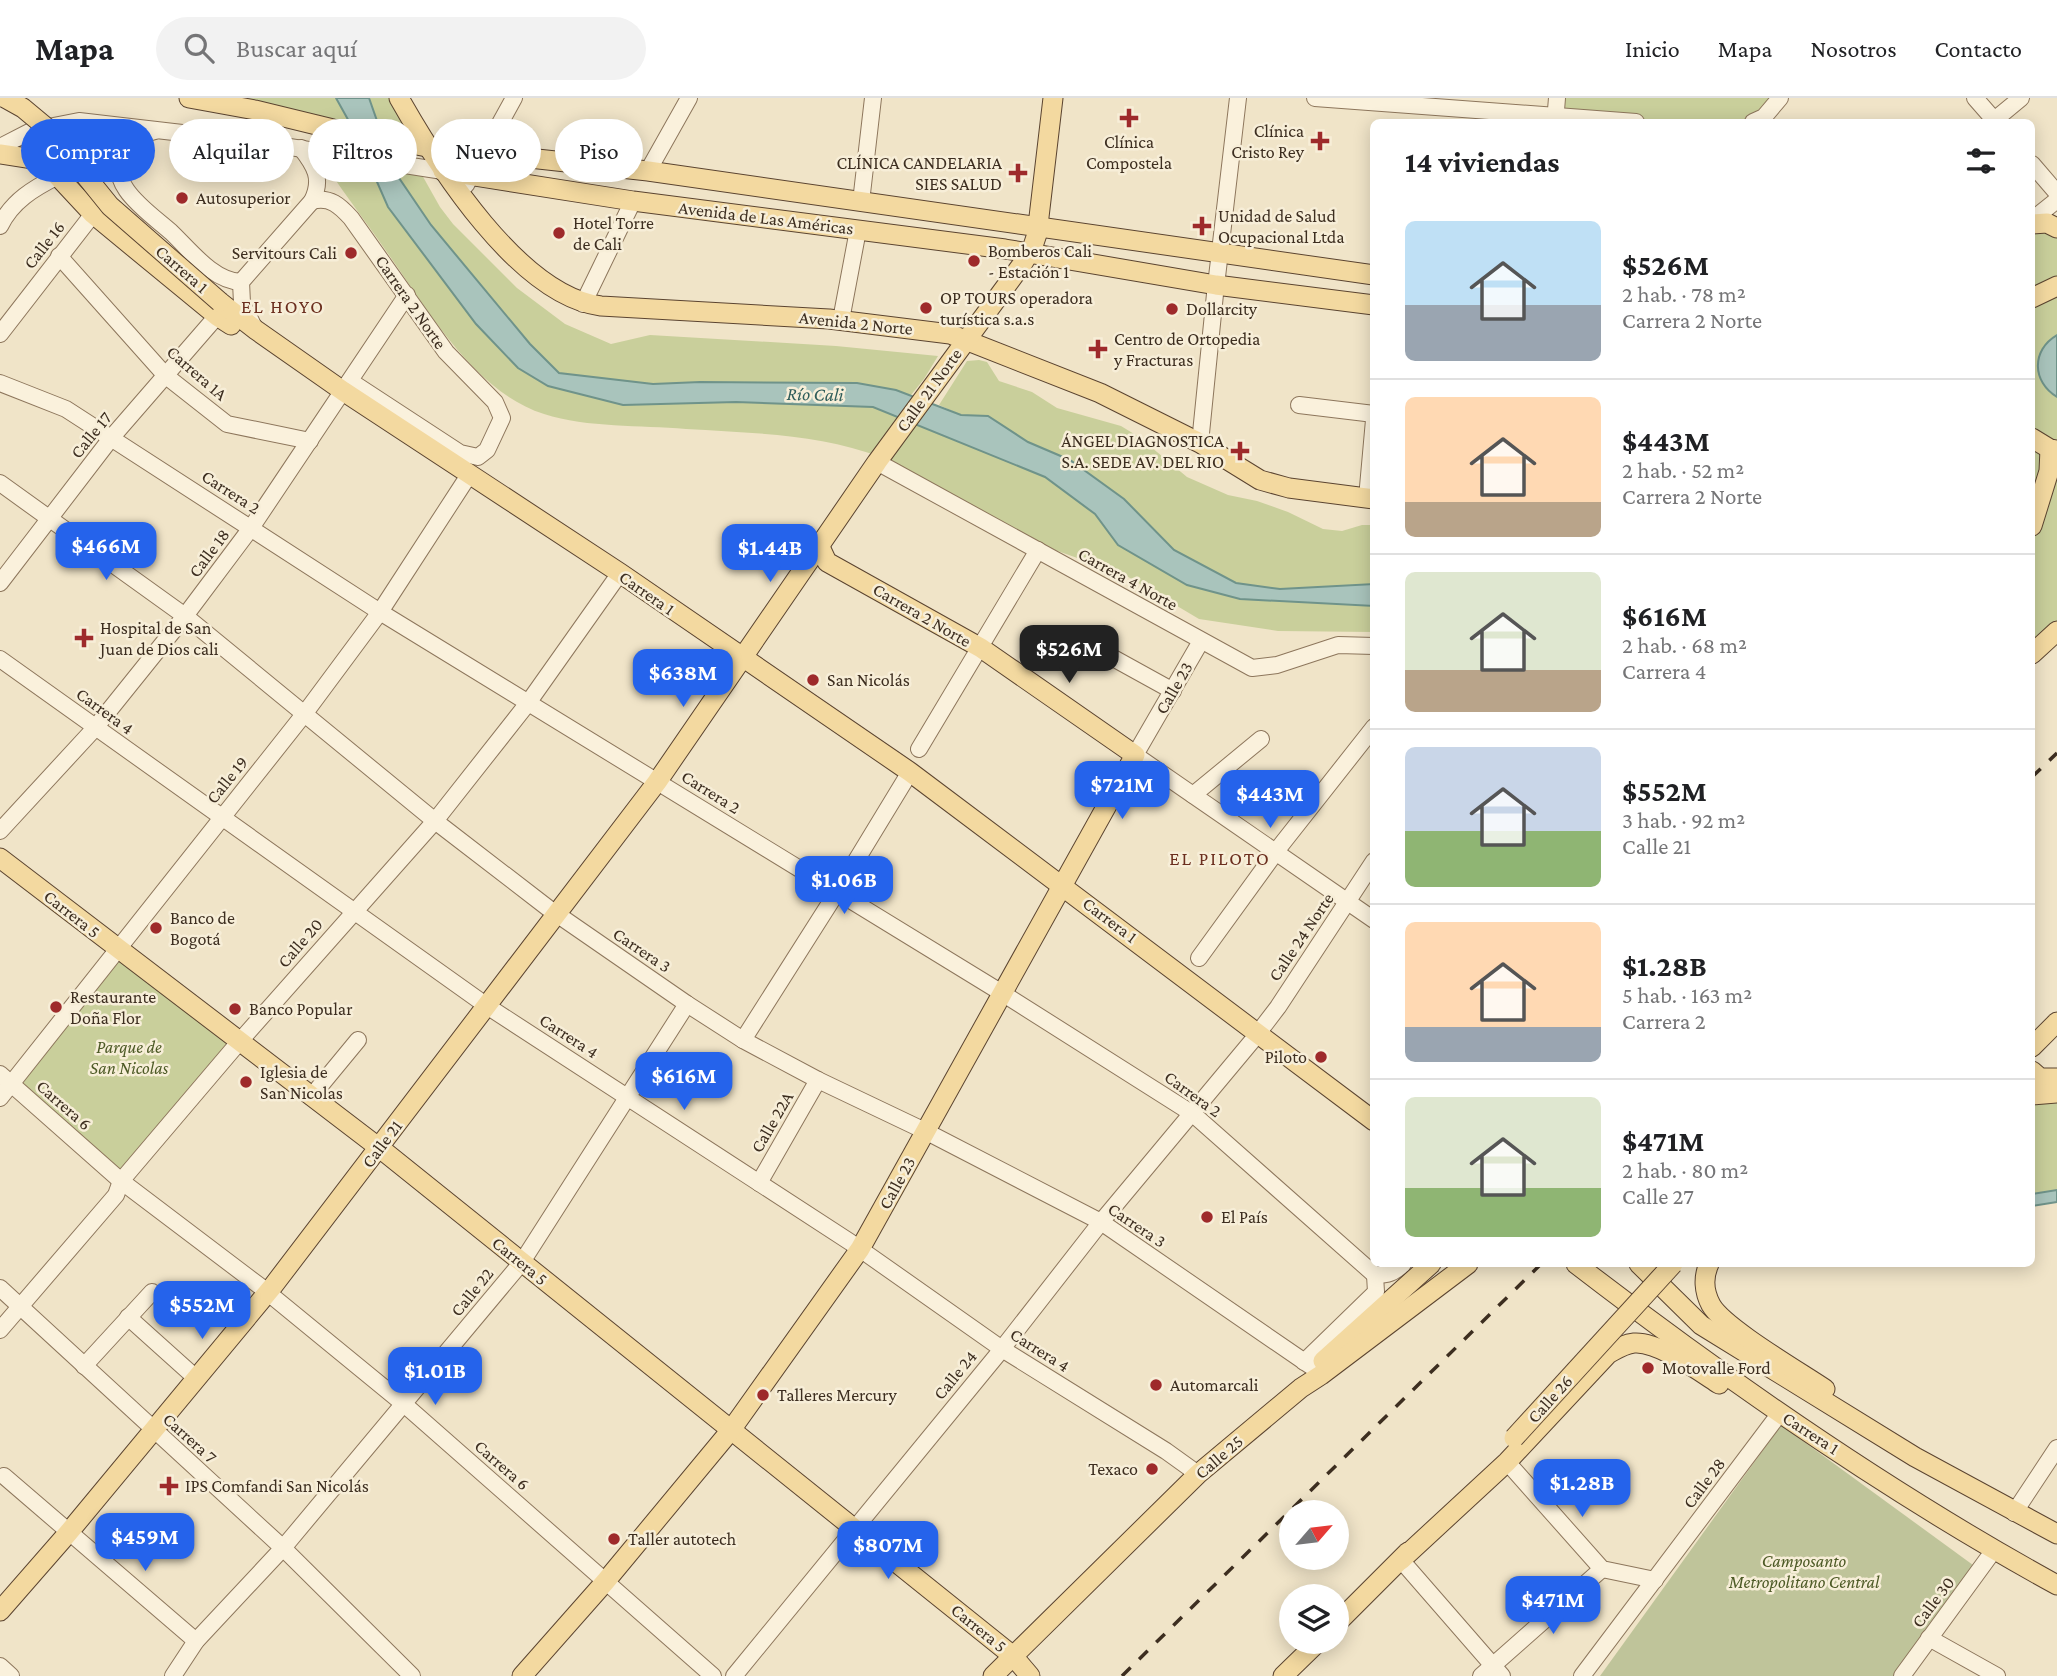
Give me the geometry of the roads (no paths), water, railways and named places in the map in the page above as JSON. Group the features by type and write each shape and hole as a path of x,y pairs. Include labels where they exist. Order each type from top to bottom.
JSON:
{"main road":[{"name":"Carrera 1","path":"5,98 23,108 47,128 110,206 218,309 346,386 469,475 620,573 910,772 1370,1118"},
{"name":"Avenida de Las Américas","path":"189,98 431,147"},
{"name":"Avenida 2 Norte","path":"398,98 431,153"},
{"name":"Calle 21 Norte","path":"742,659 807,566 823,554 877,461 1030,252 1037,226 1053,98"},
{"path":"0,155 21,157"},
{"name":"Avenida de Las Américas","path":"541,159 648,171 1370,274"},
{"path":"64,182 93,214 218,309"},
{"name":"Avenida 2 Norte","path":"450,182 518,259 552,288 583,304 841,320 950,334 1100,393 1200,443 1260,480 1289,488 1370,499"},
{"name":"Avenida de Las Américas","path":"510,182 634,201 1030,252 1216,285 1370,304"},
{"path":"2035,222 2047,223 2057,228"},
{"path":"2035,296 2055,286"},
{"path":"2035,440 2053,449 2049,471 2035,511"},
{"name":"Carrera 2 Norte","path":"823,554 981,649 1135,755"},
{"path":"2035,651 2057,631"},
{"name":"Calle 21","path":"0,1611 268,1293 657,782 742,659"},
{"name":"Calle 23","path":"522,1676 605,1582 731,1430 860,1249 1135,755"},
{"name":"Carrera 5","path":"0,858 379,1148 1013,1656 1030,1676"},
{"path":"2035,1045 2057,1023"},
{"path":"2035,1074 2040,1078 2057,1078"},
{"path":"2035,1095 2057,1094"},
{"path":"1301,1388 1309,1365 1427,1267"},
{"name":"Calle 25","path":"993,1676 1198,1474 1301,1388 1321,1376 1463,1267"},
{"name":"Carrera 1","path":"1580,1267 1780,1413 1994,1550 2057,1585"},
{"name":"Carrera 1","path":"1642,1267 1701,1325 1797,1386 1958,1481 2057,1534"},
{"name":"Calle 26","path":"1349,1611 1401,1560 1670,1267"},
{"path":"1708,1267 1704,1278 1706,1293 1717,1313 1795,1368 1920,1449 1958,1481"},
{"path":"1401,1560 1507,1462 1608,1354 1623,1345 1634,1343 1657,1348 1749,1402 1780,1413"},
{"path":"1283,1676 1306,1654"}],"street":[{"path":"502,119 514,98"},
{"path":"648,171 689,98"},
{"path":"861,202 873,98"},
{"path":"1200,443 1238,98"},
{"path":"1315,98 1394,102 1546,119"},
{"path":"1555,119 1557,98"},
{"path":"1764,119 1780,98"},
{"path":"1975,98 1992,119"},
{"path":"1997,119 2021,98"},
{"name":"Avenida de Las Américas","path":"0,147 33,130 79,121 164,129 302,148 431,170"},
{"path":"164,129 137,138 125,149 118,167 122,183 135,200 219,276 241,282"},
{"path":"256,330 242,303 241,282 317,192 315,167 302,148"},
{"path":"2035,166 2057,192"},
{"path":"0,226 15,204 47,182"},
{"path":"461,196 468,182"},
{"name":"Carrera 2 Norte","path":"312,201 329,200 343,209 446,352 495,402 502,418 487,450 478,457 460,453"},
{"path":"2035,219 2057,200"},
{"path":"583,304 634,201"},
{"name":"Calle 16","path":"0,334 93,214"},
{"path":"841,320 858,230"},
{"name":"Carrera 1A","path":"59,256 166,376 228,424 310,441"},
{"name":"Calle 18","path":"0,831 95,727 185,616 251,528 407,295"},
{"name":"Calle 17","path":"0,583 112,438 166,376 218,309"},
{"name":"Carrera 2","path":"0,383 66,409 380,612 1002,993 1193,1114 1375,1275"},
{"name":"Carrera 1","path":"346,386 460,453"},
{"path":"1300,405 1370,414"},
{"name":"Carrera 4 Norte","path":"877,461 1252,668 1277,665 1338,645 1370,646"},
{"name":"Calle 19","path":"0,1098 6,1079 118,950 305,713 380,612 469,475"},
{"name":"Carrera 3","path":"0,483 185,616 435,821 556,914 687,1004 743,1040 818,1080 925,1131 1101,1222 1309,1365"},
{"path":"919,749 1038,551"},
{"name":"Calle 20","path":"0,1331 116,1195 121,1181 240,1041 435,821 528,703 620,573"},
{"name":"Calle 23","path":"1135,755 1200,641"},
{"name":"Carrera 4","path":"0,659 487,1006 860,1249 1002,1349 1198,1474"},
{"path":"1115,659 1172,691"},
{"path":"1199,958 1276,852 1370,732"},
{"path":"1193,795 1261,739"},
{"name":"Carrera 2 Norte","path":"1135,755 1370,917"},
{"path":"743,1040 910,772"},
{"name":"Calle 24 Norte","path":"1258,1033 1370,867"},
{"name":"Calle 22","path":"173,1676 196,1641 283,1548 522,1262 687,1004"},
{"name":"Calle 24","path":"734,1676 1002,1349 1101,1222 1258,1033"},
{"path":"311,1097 358,1040"},
{"name":"Carrera 6","path":"6,1079 121,1181 268,1293 405,1405 713,1676"},
{"name":"Calle 22A","path":"759,1183 818,1080"},
{"path":"1309,1365 1376,1292 1375,1275 1387,1275 1400,1268"},
{"name":"Carrera 7","path":"0,1288 283,1548 412,1676"},
{"path":"84,1366 152,1292"},
{"path":"128,1317 197,1379"},
{"name":"Calle 28","path":"1583,1676 1780,1413"},
{"path":"2014,1513 2057,1448"},
{"path":"1507,1462 1602,1569 1655,1580"},
{"path":"4,1476 196,1641"},
{"name":"Calle 30","path":"1902,1676 1994,1550"},
{"path":"1401,1560 1492,1672 1602,1569"},
{"path":"1929,1638 1997,1676"},
{"path":"0,1666 11,1676"}],"water":[{"path":"336,98 369,98 376,119 348,119"},
{"name":"Río Cali","path":"377,182 402,182 431,225 530,344 559,373 653,384 857,383 896,390 961,415 988,416 1028,442 1070,460 1124,499 1174,550 1236,583 1280,589 1370,584 1370,606 1240,599 1187,585 1118,545 1095,514 1045,477 873,407 736,402 623,405 548,386 518,368 476,324 388,207"},
{"path":"2057,335 2057,397 2043,383 2038,366 2043,349"},
{"path":"2057,1190 2057,1202 2035,1206 2035,1194"}],"railway":[{"path":"2035,774 2057,753"},
{"path":"1122,1676 1538,1267"}],"place":[{"name":"Clínica Compostela","path":"1129,118"},
{"name":"Clínica Cristo Rey","path":"1320,141"},
{"name":"CLÍNICA CANDELARIA SIES SALUD","path":"1018,173"},
{"name":"Autosuperior","path":"182,198"},
{"name":"Unidad de Salud Ocupacional Ltda","path":"1202,226"},
{"name":"Hotel Torre de Cali","path":"559,233"},
{"name":"Servitours Cali","path":"351,253"},
{"name":"Bomberos Cali - Estación 1","path":"974,261"},
{"name":"OP TOURS operadora turística s.a.s","path":"926,308"},
{"name":"Dollarcity","path":"1172,309"},
{"name":"Centro de Ortopedia y Fracturas","path":"1098,349"},
{"name":"ÁNGEL DIAGNOSTICA S.A. SEDE AV. DEL RIO","path":"1240,451"},
{"name":"Hospital de San Juan de Dios cali","path":"84,638"},
{"name":"San Nicolás","path":"813,680"},
{"name":"Banco de Bogotá","path":"156,928"},
{"name":"Restaurante Doña Flor","path":"56,1007"},
{"name":"Banco Popular","path":"235,1009"},
{"name":"Piloto","path":"1321,1057"},
{"name":"Iglesia de San Nicolas","path":"246,1082"},
{"name":"El País","path":"1207,1217"},
{"name":"Motovalle Ford","path":"1648,1368"},
{"name":"Automarcali","path":"1156,1385"},
{"name":"Talleres Mercury","path":"763,1395"},
{"name":"Texaco","path":"1152,1469"},
{"name":"IPS Comfandi San Nicolás","path":"169,1486"},
{"name":"Taller autotech","path":"614,1539"}],"district":[{"name":"EL HOYO","path":"283,306"},
{"name":"EL PILOTO","path":"1220,858"}],"park label":[{"name":"Parque de San Nicolas","path":"129,1058"},
{"name":"Camposanto Metropolitano Central","path":"1804,1571"}]}
